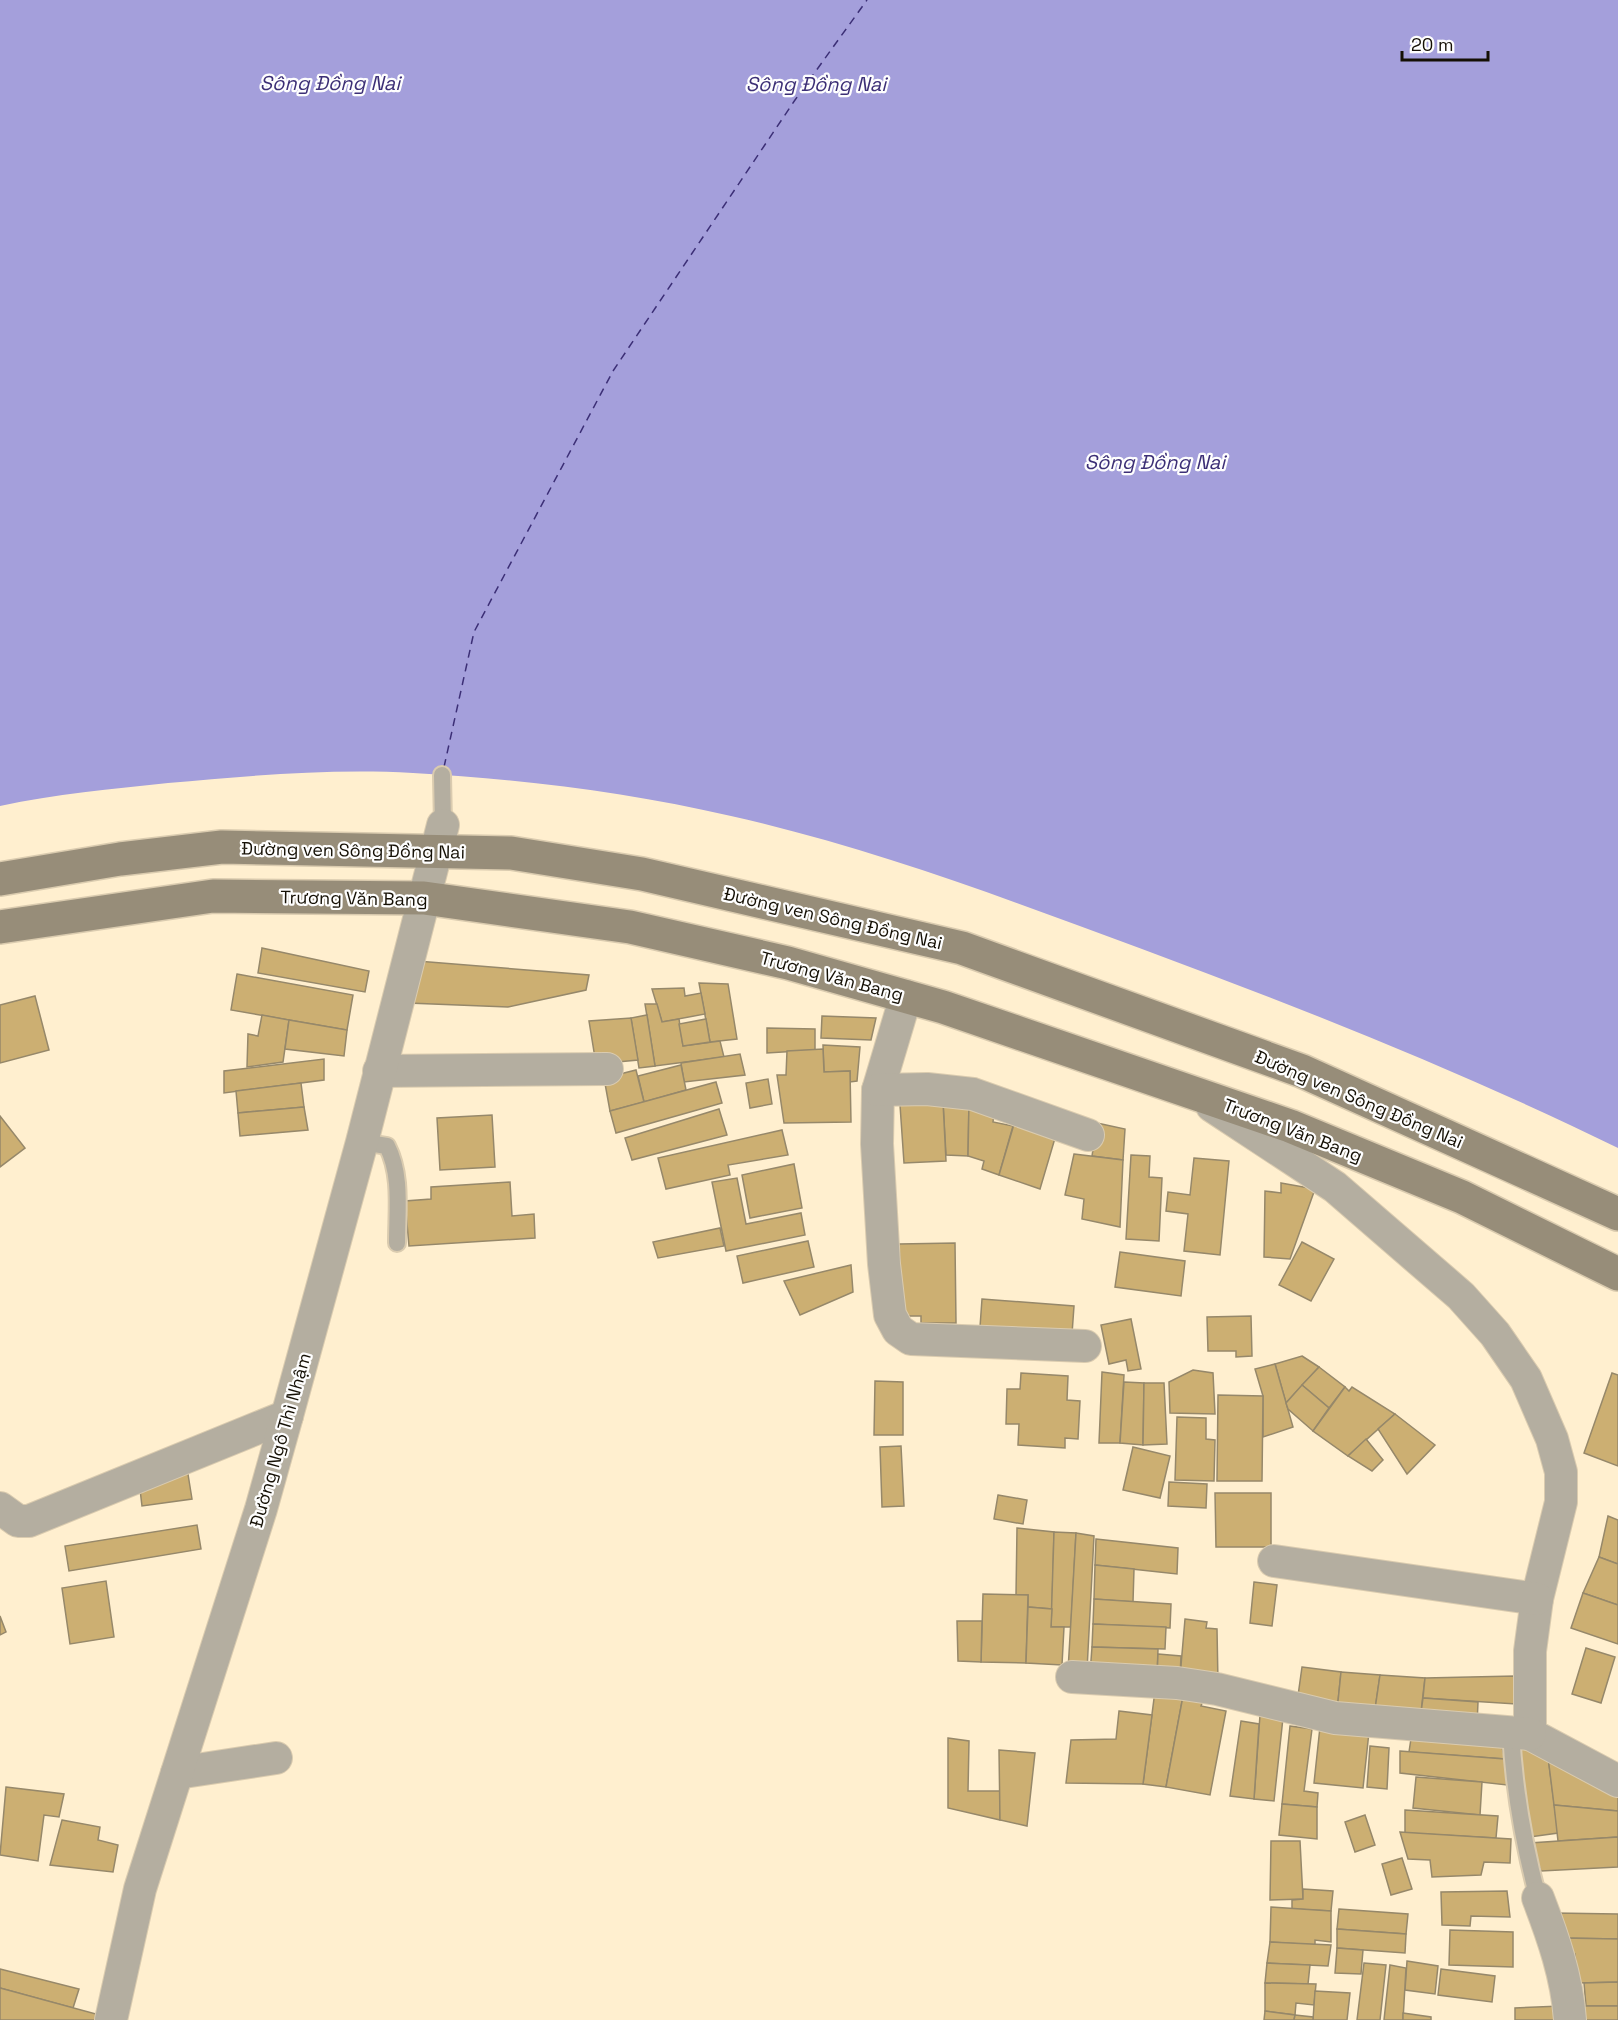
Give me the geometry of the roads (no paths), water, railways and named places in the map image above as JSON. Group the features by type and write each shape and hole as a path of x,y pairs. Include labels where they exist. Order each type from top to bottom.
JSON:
{"main road":[{"name":"Đường ven Sông Đồng Nai","path":"0,879 120,859 222,847 438,844 642,874 962,948 1302,1071 1618,1214"},
{"name":"Trương Văn Bang","path":"0,927 213,896 424,898 630,927 788,963 906,996 1290,1126 1462,1197 1618,1274"}],"street":[{"name":"Đường Ngô Thì Nhậm","path":"111,2020 140,1889 288,1416 362,1142 438,844"},
{"path":"906,996 878,1090 877,1144 884,1264 890,1315 897,1330 911,1340 1085,1346"},
{"path":"379,1071 608,1069"},
{"path":"878,1090 927,1089 973,1094 1088,1135"},
{"path":"1191,1092 1335,1187 1461,1296 1501,1343 1526,1380 1552,1439 1561,1472 1561,1502 1537,1599 1520,1733"},
{"path":"0,1508 18,1521 29,1521 288,1416"},
{"path":"1274,1561 1537,1599"},
{"path":"1072,1677 1177,1683 1217,1689 1335,1718 1520,1733 1618,1781"},
{"path":"177,1773 276,1758"},
{"path":"1538,1898 1551,1932 1566,1986 1570,2020"}],"lane":[{"path":"438,844 442,775"},
{"path":"362,1142 387,1146 393,1157 397,1171 397,1243"},
{"path":"1520,1733 1513,1784 1523,1840 1538,1898"}],"water":[{"name":"Sông Đồng Nai","path":"0,0 1618,0 1618,1148 1442,1067 1263,995 1091,930 887,859 836,843 731,816 613,793 533,783 413,773 352,771 168,783 63,795 0,806"}]}
